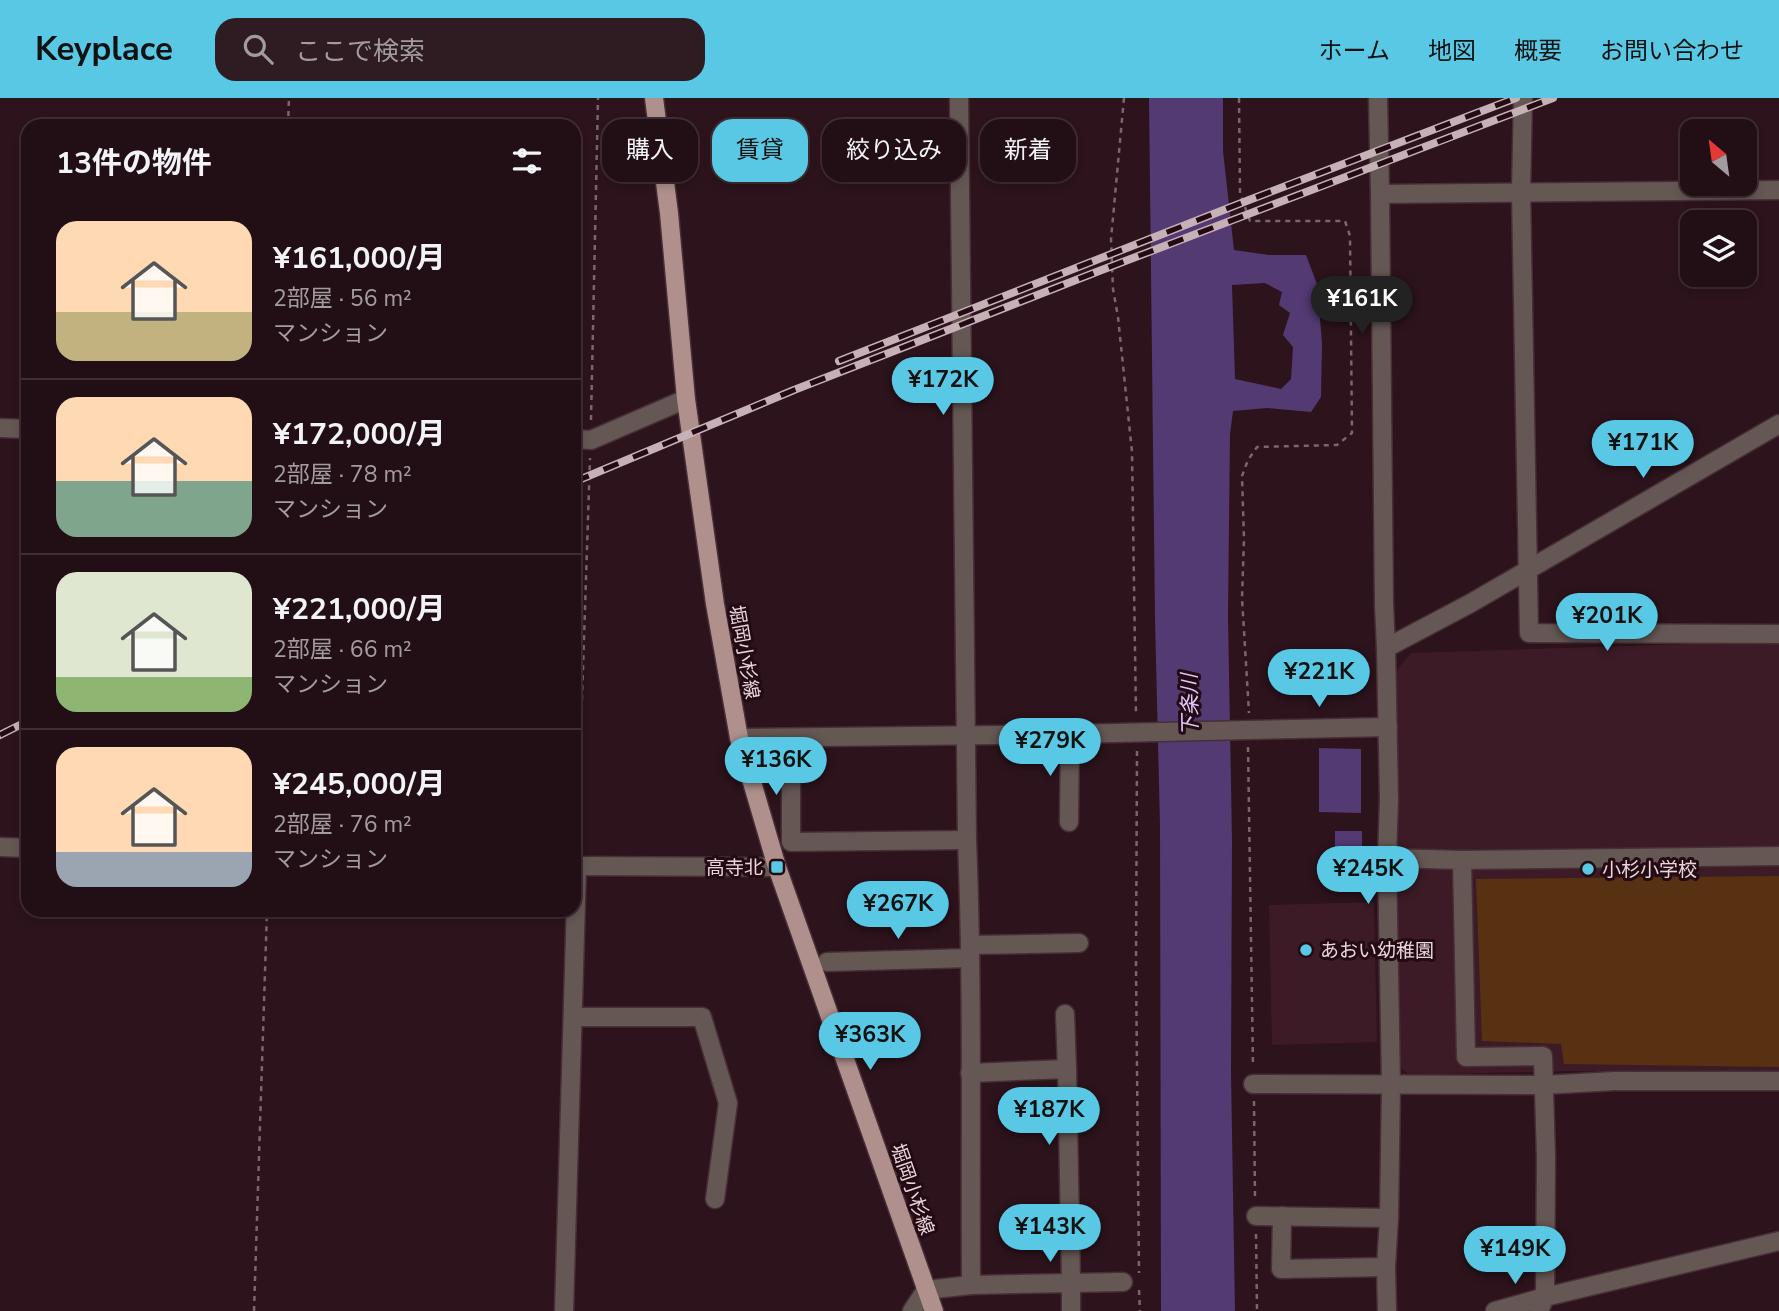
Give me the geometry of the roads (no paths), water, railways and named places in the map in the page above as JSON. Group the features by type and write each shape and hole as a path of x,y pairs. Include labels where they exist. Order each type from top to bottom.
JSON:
{"main road":[{"name":"堀岡小杉線","path":"654,98 669,213 686,399 715,604 739,737 777,867 934,1311"}],"street":[{"path":"959,98 970,951 971,1284"},
{"path":"1378,98 1389,799 1387,858 1391,1084 1387,1311"},
{"path":"1523,98 1521,192 1529,632 1779,634"},
{"path":"1380,194 1779,190"},
{"path":"582,440 686,399"},
{"path":"1386,648 1471,603 1779,424"},
{"path":"0,428 21,429"},
{"path":"739,737 1137,733 1388,727"},
{"path":"1069,822 1070,734"},
{"path":"791,737 791,842 967,840"},
{"path":"0,847 21,848"},
{"path":"1387,858 1462,860 1779,856"},
{"path":"1462,860 1466,1056 1543,1056 1546,1158 1542,1304"},
{"path":"581,866 777,867"},
{"path":"564,1311 574,917"},
{"path":"827,962 1079,943"},
{"path":"1065,1014 1070,1311"},
{"path":"573,1017 702,1017 728,1103 715,1199"},
{"path":"970,1073 1067,1069"},
{"path":"1253,1084 1543,1085 1779,1081"},
{"path":"1256,1216 1389,1218"},
{"path":"1282,1216 1281,1269 1386,1267"},
{"path":"1495,1311 1542,1304 1779,1241"},
{"path":"912,1311 926,1290 971,1284 1123,1282"}],"water":[{"name":"下条川","path":"1149,98 1223,98 1223,151 1234,250 1269,255 1306,255 1317,284 1322,343 1321,397 1311,412 1267,408 1233,411 1230,434 1228,616 1235,1311 1161,1311 1160,825","holes":["1265,283 1282,292 1279,305 1290,313 1283,335 1293,347 1291,379 1281,389 1235,379 1232,285"]},
{"path":"1319,748 1361,749 1361,813 1319,812"},
{"path":"1335,831 1362,831 1362,869 1335,869"}],"railway":[{"path":"839,361 1516,98"},
{"path":"581,479 794,390 1553,98"},
{"path":"0,735 21,724"}],"place":[{"name":"高寺北","path":"777,867"},
{"name":"小杉小学校","path":"1588,869"},
{"name":"あおい幼稚園","path":"1306,950"}]}
